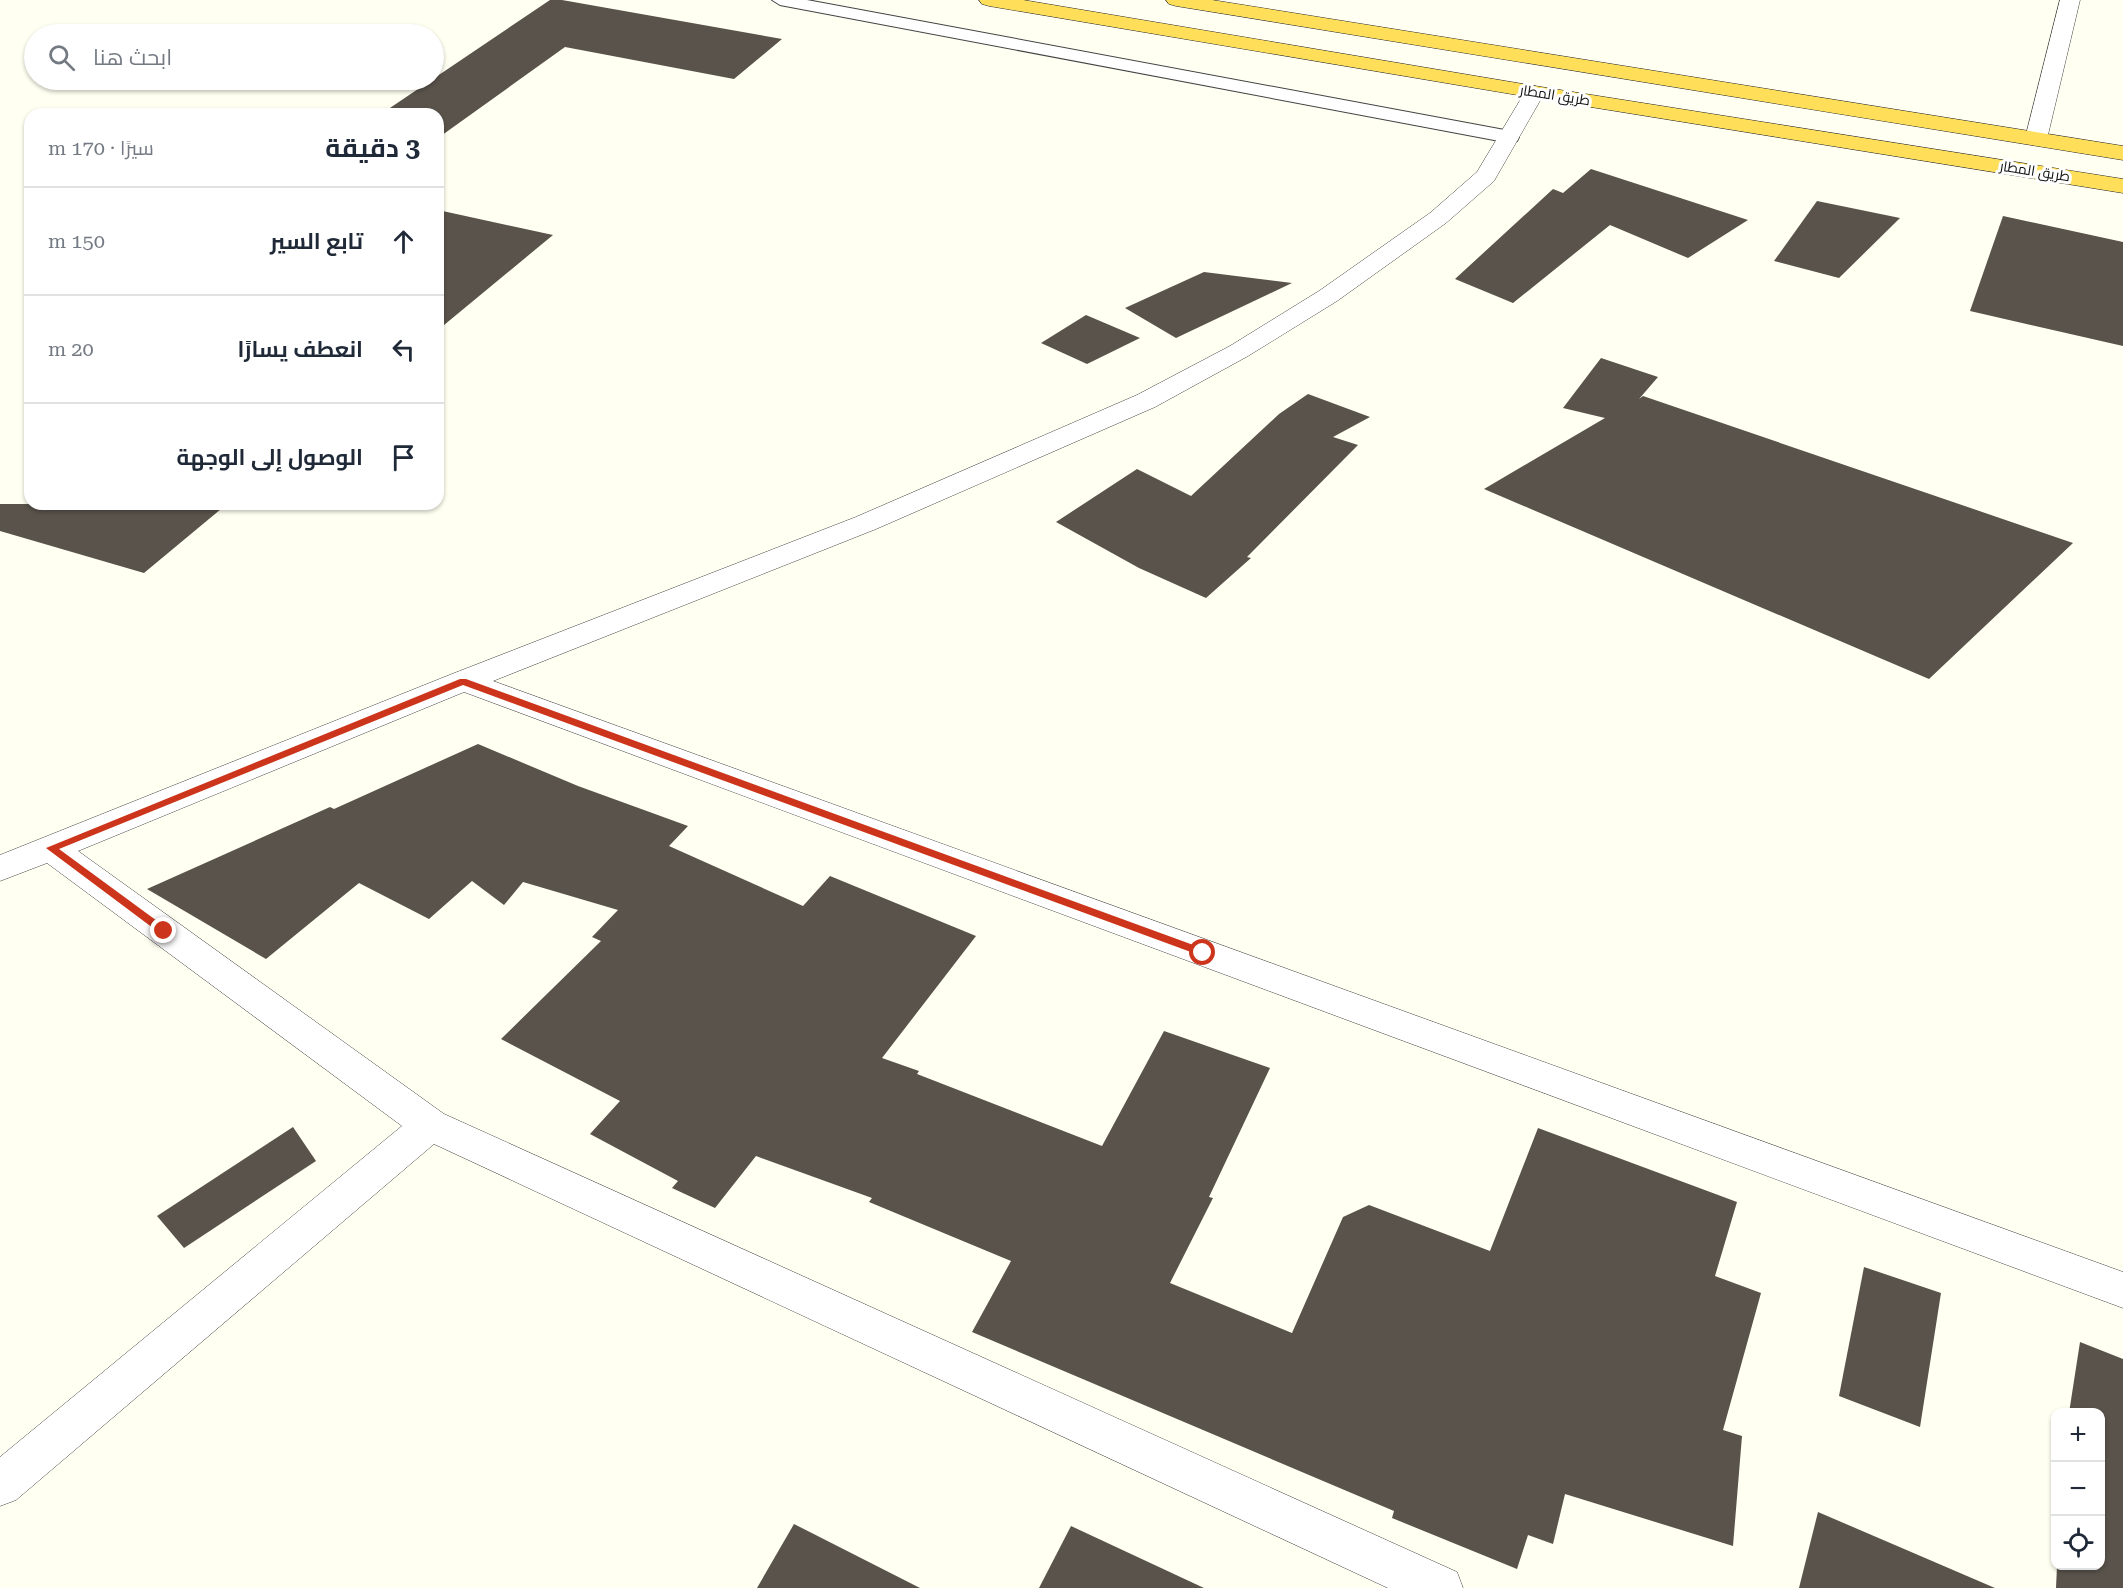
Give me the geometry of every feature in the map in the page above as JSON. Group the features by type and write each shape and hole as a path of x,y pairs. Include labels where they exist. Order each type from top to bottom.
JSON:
{"highway":[{"name":"طريق المطار","path":"989,0 1535,92 2123,186"},
{"name":"طريق المطار","path":"1176,0 2123,153"}],"street":[{"path":"2036,139 2070,0"},
{"path":"0,869 463,681 866,523 1146,401 1239,351 1384,258 1438,218 1486,176 1535,92"},
{"path":"463,681 2123,1290"},
{"path":"51,848 430,1125 1440,1588"},
{"path":"0,1485 430,1125"}],"lane":[{"path":"780,0 1510,137"}],"building":[{"path":"550,0 562,0 782,39 734,79 565,47 444,134 444,108 390,108 417,90 444,90 444,72"},
{"path":"1591,169 1748,220 1688,258 1610,225 1513,303 1455,279 1553,189 1563,193"},
{"path":"1817,201 1900,218 1839,278 1774,261"},
{"path":"444,211 553,235 444,325"},
{"path":"2003,216 2123,242 2123,346 1970,311"},
{"path":"1204,272 1292,283 1176,338 1125,308"},
{"path":"1086,315 1140,338 1087,364 1041,343"},
{"path":"1601,358 1658,377 1639,399 1643,396 2073,543 1929,679 1484,489 1605,418 1563,408"},
{"path":"1308,394 1370,417 1333,437 1358,445 1247,557 1251,558 1206,598 1139,568 1056,522 1137,469 1191,496 1279,414"},
{"path":"0,504 24,504 24,510 220,510 144,573 0,531"},
{"path":"478,744 578,786 688,826 669,846 803,906 830,876 976,936 882,1058 919,1071 917,1074 1102,1146 1164,1031 1270,1068 1209,1197 1213,1198 1170,1283 1292,1333 1343,1217 1369,1205 1490,1251 1538,1128 1737,1202 1715,1276 1761,1293 1723,1430 1742,1436 1733,1546 1565,1494 1553,1544 1528,1535 1517,1569 1392,1518 1394,1511 972,1332 1011,1261 869,1202 872,1198 756,1156 715,1208 672,1188 678,1181 590,1134 620,1101 501,1039 601,941 592,937 618,910 523,882 504,905 472,881 429,919 359,883 266,959 147,889"},
{"path":"293,1127 316,1161 184,1248 157,1216"},
{"path":"1864,1267 1941,1293 1920,1427 1839,1396"},
{"path":"2080,1342 2123,1359 2123,1588 2056,1588 2057,1570 2105,1570 2105,1408 2070,1408"},
{"path":"1818,1512 1995,1588 1799,1588"},
{"path":"794,1524 920,1588 757,1588"},
{"path":"1071,1526 1204,1588 1039,1588"}],"route":[{"path":"164,931 51,848 463,681 1203,953"}]}
